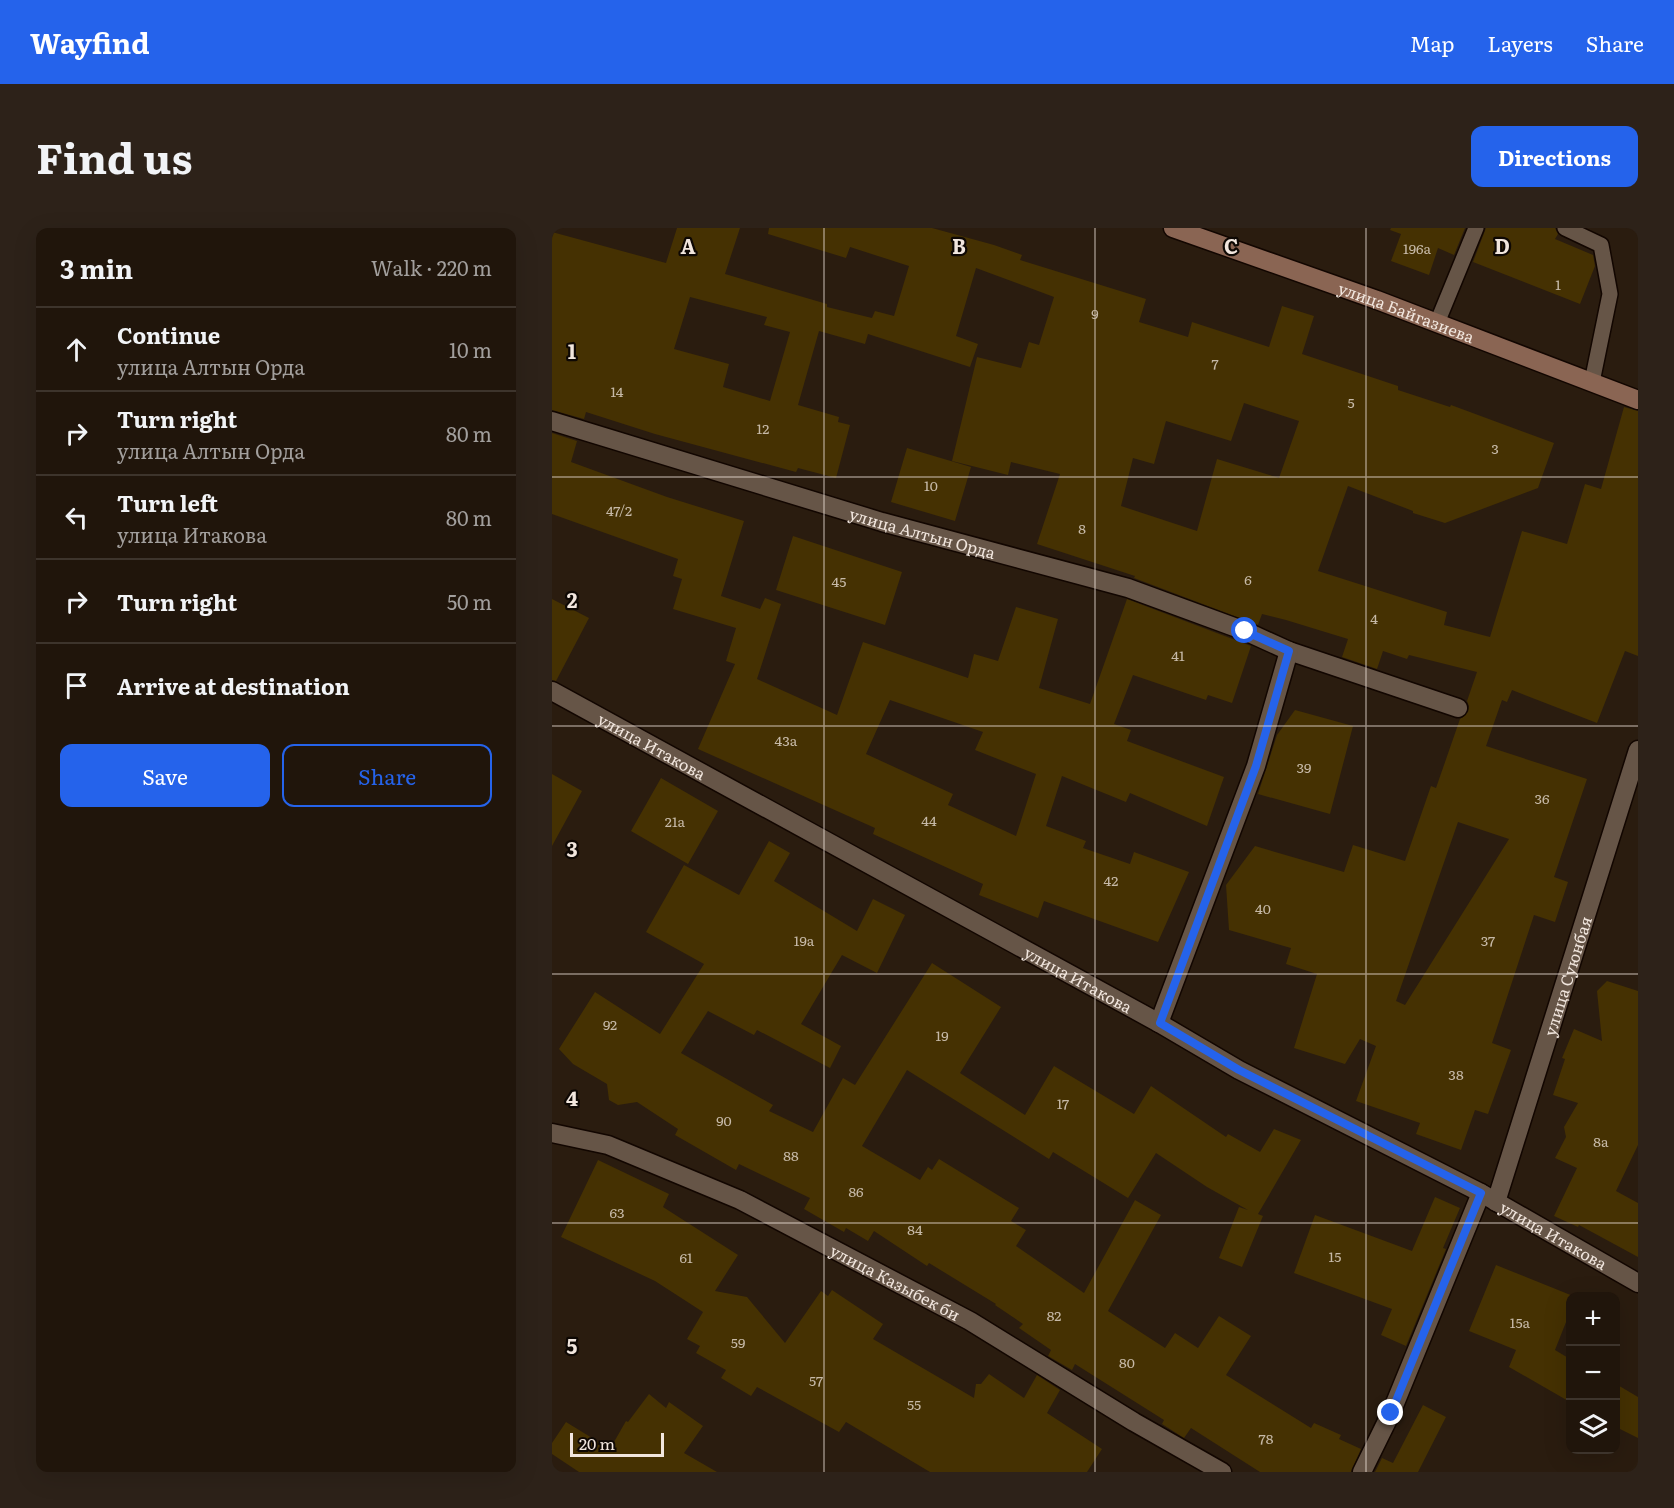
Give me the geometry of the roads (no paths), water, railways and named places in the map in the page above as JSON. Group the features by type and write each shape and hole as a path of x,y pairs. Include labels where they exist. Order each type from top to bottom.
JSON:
{"main road":[{"name":"улица Байгазиева","path":"1173,228 1437,323 1638,400"}],"street":[{"name":"улица Алтын Орда","path":"552,421 882,522 1128,588 1245,631 1289,651 1458,708"},
{"path":"1160,1023 1256,766 1289,651"},
{"name":"улица Итакова","path":"552,692 1160,1023 1239,1070 1489,1197 1638,1283"},
{"name":"улица Суюнбая","path":"1362,1472 1489,1197 1638,750"},
{"name":"улица Казыбек би","path":"552,1133 608,1145 740,1200 970,1321 1134,1422 1222,1472"}],"lane":[{"path":"1437,323 1476,228"},
{"path":"1565,228 1601,245 1610,294 1592,382"}]}
